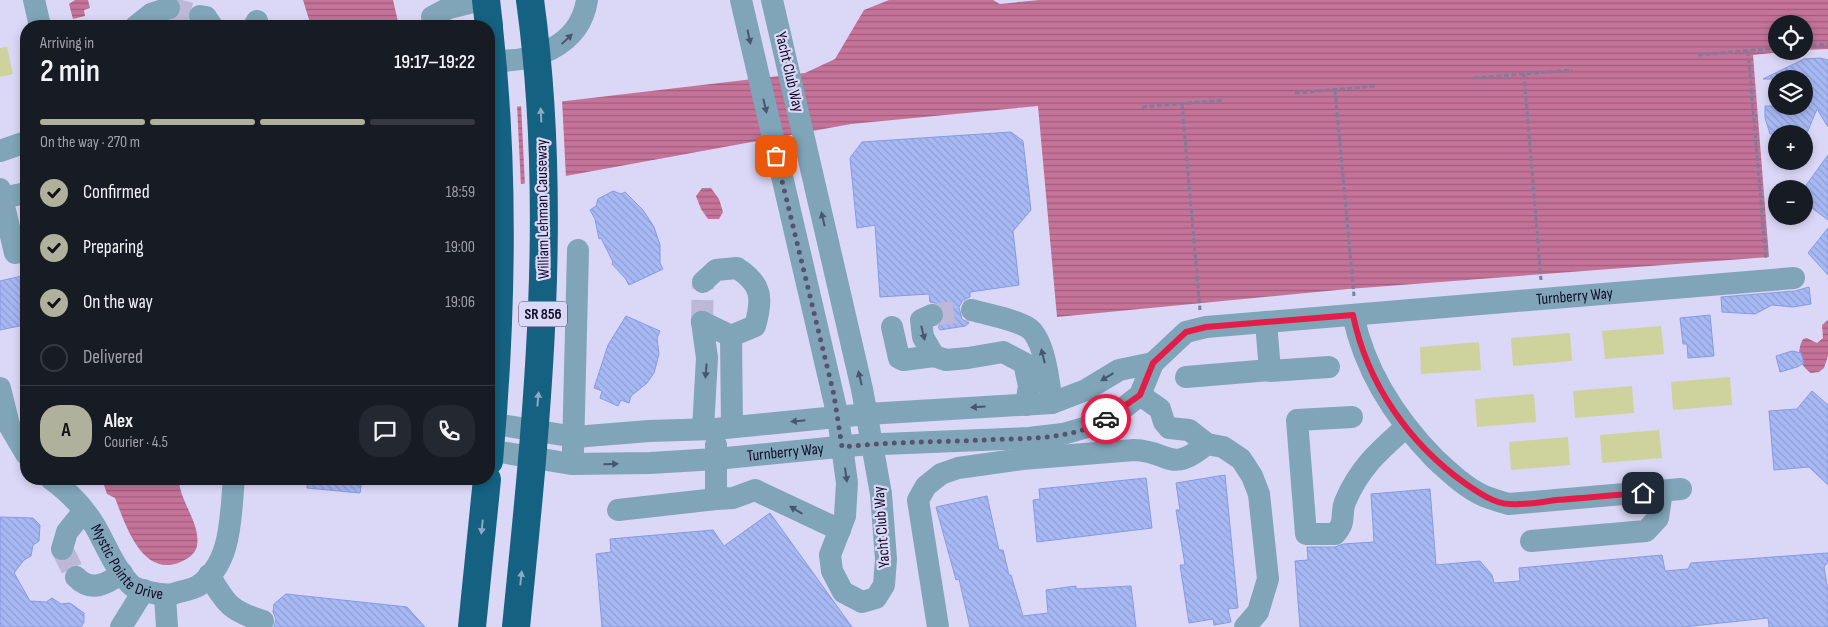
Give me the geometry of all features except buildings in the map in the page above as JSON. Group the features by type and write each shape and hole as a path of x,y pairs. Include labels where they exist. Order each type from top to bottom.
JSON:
{"highway":[{"name":"SR 856","path":"486,0 488,20"},
{"name":"William Lehman Causeway","path":"516,627 539,384 544,259 540,106 530,0"},
{"name":"SR 856","path":"495,109 500,235 495,388"},
{"path":"472,627 486,485"}],"street":[{"path":"34,0 39,20"},
{"path":"432,14 480,0"},
{"path":"495,60 524,59 544,53 562,44 572,34 582,19 587,0"},
{"name":"Yacht Club Way","path":"741,0 838,417 847,483 845,516 830,555 832,571 843,592 862,602 876,598 884,585 886,559 881,494 867,414 772,0"},
{"path":"144,20 151,14 169,8"},
{"path":"0,151 20,144"},
{"path":"20,193 1,193 15,253 20,252"},
{"path":"495,451 571,464 575,437 578,250"},
{"path":"703,282 716,270 734,258 753,278 761,305 755,326 731,336 702,322 717,428"},
{"name":"Turnberry Way","path":"571,464 716,459 842,447 1029,438 1063,434 1098,424 1140,395 1153,363 1186,332 1206,327 1266,322 1354,306 1794,278"},
{"path":"1354,306 1358,338 1372,373 1391,408 1406,427 1449,472 1482,495 1509,504 1672,490 1658,518 1646,531 1531,541"},
{"path":"972,310 1028,328 1043,350 1063,434"},
{"path":"932,315 921,320 923,337 934,356"},
{"path":"1003,352 1014,322"},
{"path":"1266,322 1270,370"},
{"path":"892,327 899,358 903,360 934,356 946,360 1003,352 1024,363 1029,386 1026,405"},
{"path":"716,499 717,428 731,336"},
{"name":"Turnberry Way","path":"575,437 717,428 867,414 1055,402 1086,390 1119,370 1153,363"},
{"path":"1186,377 1329,367"},
{"path":"0,388 10,425 20,443"},
{"path":"1140,395 1160,409 1164,422 1169,428 1189,430 1207,444 1223,448 1241,459 1252,476 1259,494 1268,579 1258,612 1245,627"},
{"path":"1352,416 1297,420 1306,534 1335,534 1342,526 1345,503 1370,459 1406,427"},
{"path":"495,424 575,437"},
{"path":"938,627 918,500 926,486 941,474 958,468 1022,459 1134,450 1151,450 1162,458 1177,461 1192,456 1207,444"},
{"name":"Mystic Pointe Drive","path":"59,485 72,495 84,511 132,586 165,596 197,586 221,564 227,540 233,485"},
{"path":"618,510 733,498 755,490 840,530"},
{"path":"62,549 68,532 84,511"},
{"path":"76,577 86,585 94,586 109,582 122,573"},
{"path":"209,575 226,603 242,615 263,621"},
{"path":"121,627 144,590"},
{"path":"165,596 168,627"}],"path":[{"path":"1813,45 1828,44"},
{"path":"1698,55 1768,49"},
{"path":"1748,51 1766,260"},
{"path":"1474,78 1572,70"},
{"path":"1524,74 1542,283"},
{"path":"1295,93 1376,86"},
{"path":"1335,90 1354,306"},
{"path":"1142,107 1224,100"},
{"path":"1182,104 1200,312"}],"green space":[{"path":"7,47 13,74 0,77 0,48"},
{"path":"1661,326 1664,354 1605,359 1602,331"},
{"path":"1570,333 1572,361 1513,366 1511,338"},
{"path":"1479,342 1481,370 1421,374 1420,347"},
{"path":"1730,377 1732,405 1673,410 1671,382"},
{"path":"1632,386 1634,413 1575,418 1573,391"},
{"path":"1534,394 1536,422 1477,427 1475,399"},
{"path":"1659,430 1662,458 1602,463 1600,435"},
{"path":"1568,437 1570,465 1511,470 1509,442"}],"shaded area":[{"path":"75,0 88,0 90,8 84,10 85,16 73,19 69,4"},
{"path":"303,0 393,0 398,20 309,20"},
{"path":"889,0 993,0 1000,4 1039,0 1828,0 1828,49 1813,50 1813,15 1768,15 1768,54 1753,55 1769,257 1348,289 1057,317 1038,106 851,124 495,189 495,109 805,73 835,59 864,10"},
{"path":"702,188 711,188 719,199 723,212 719,219 708,219 701,209 696,196"},
{"path":"1828,320 1828,356 1824,368 1819,372 1811,373 1801,362 1799,353 1801,344 1803,339 1807,338 1817,343 1823,338 1822,325"},
{"path":"104,485 180,485 182,496 196,529 197,546 194,552 190,557 178,563 165,565 154,562 144,555 136,545 115,498 107,494"}],"pier":[{"path":"562,99 566,178 525,186 521,104"},
{"path":"517,104 521,187 495,191 495,106"}],"tunnel":[{"path":"169,8 200,16"},
{"path":"702,322 703,282"},
{"path":"932,315 972,310"},
{"path":"62,549 76,577"}],"way so far":[{"path":"776,156 834,395 842,447 1029,438 1063,434 1098,424 1106,419"}],"route":[{"path":"1106,419 1140,395 1153,363 1186,332 1206,327 1353,315 1358,338 1372,373 1391,408 1416,439 1449,472 1482,495 1509,504 1643,493"}]}
